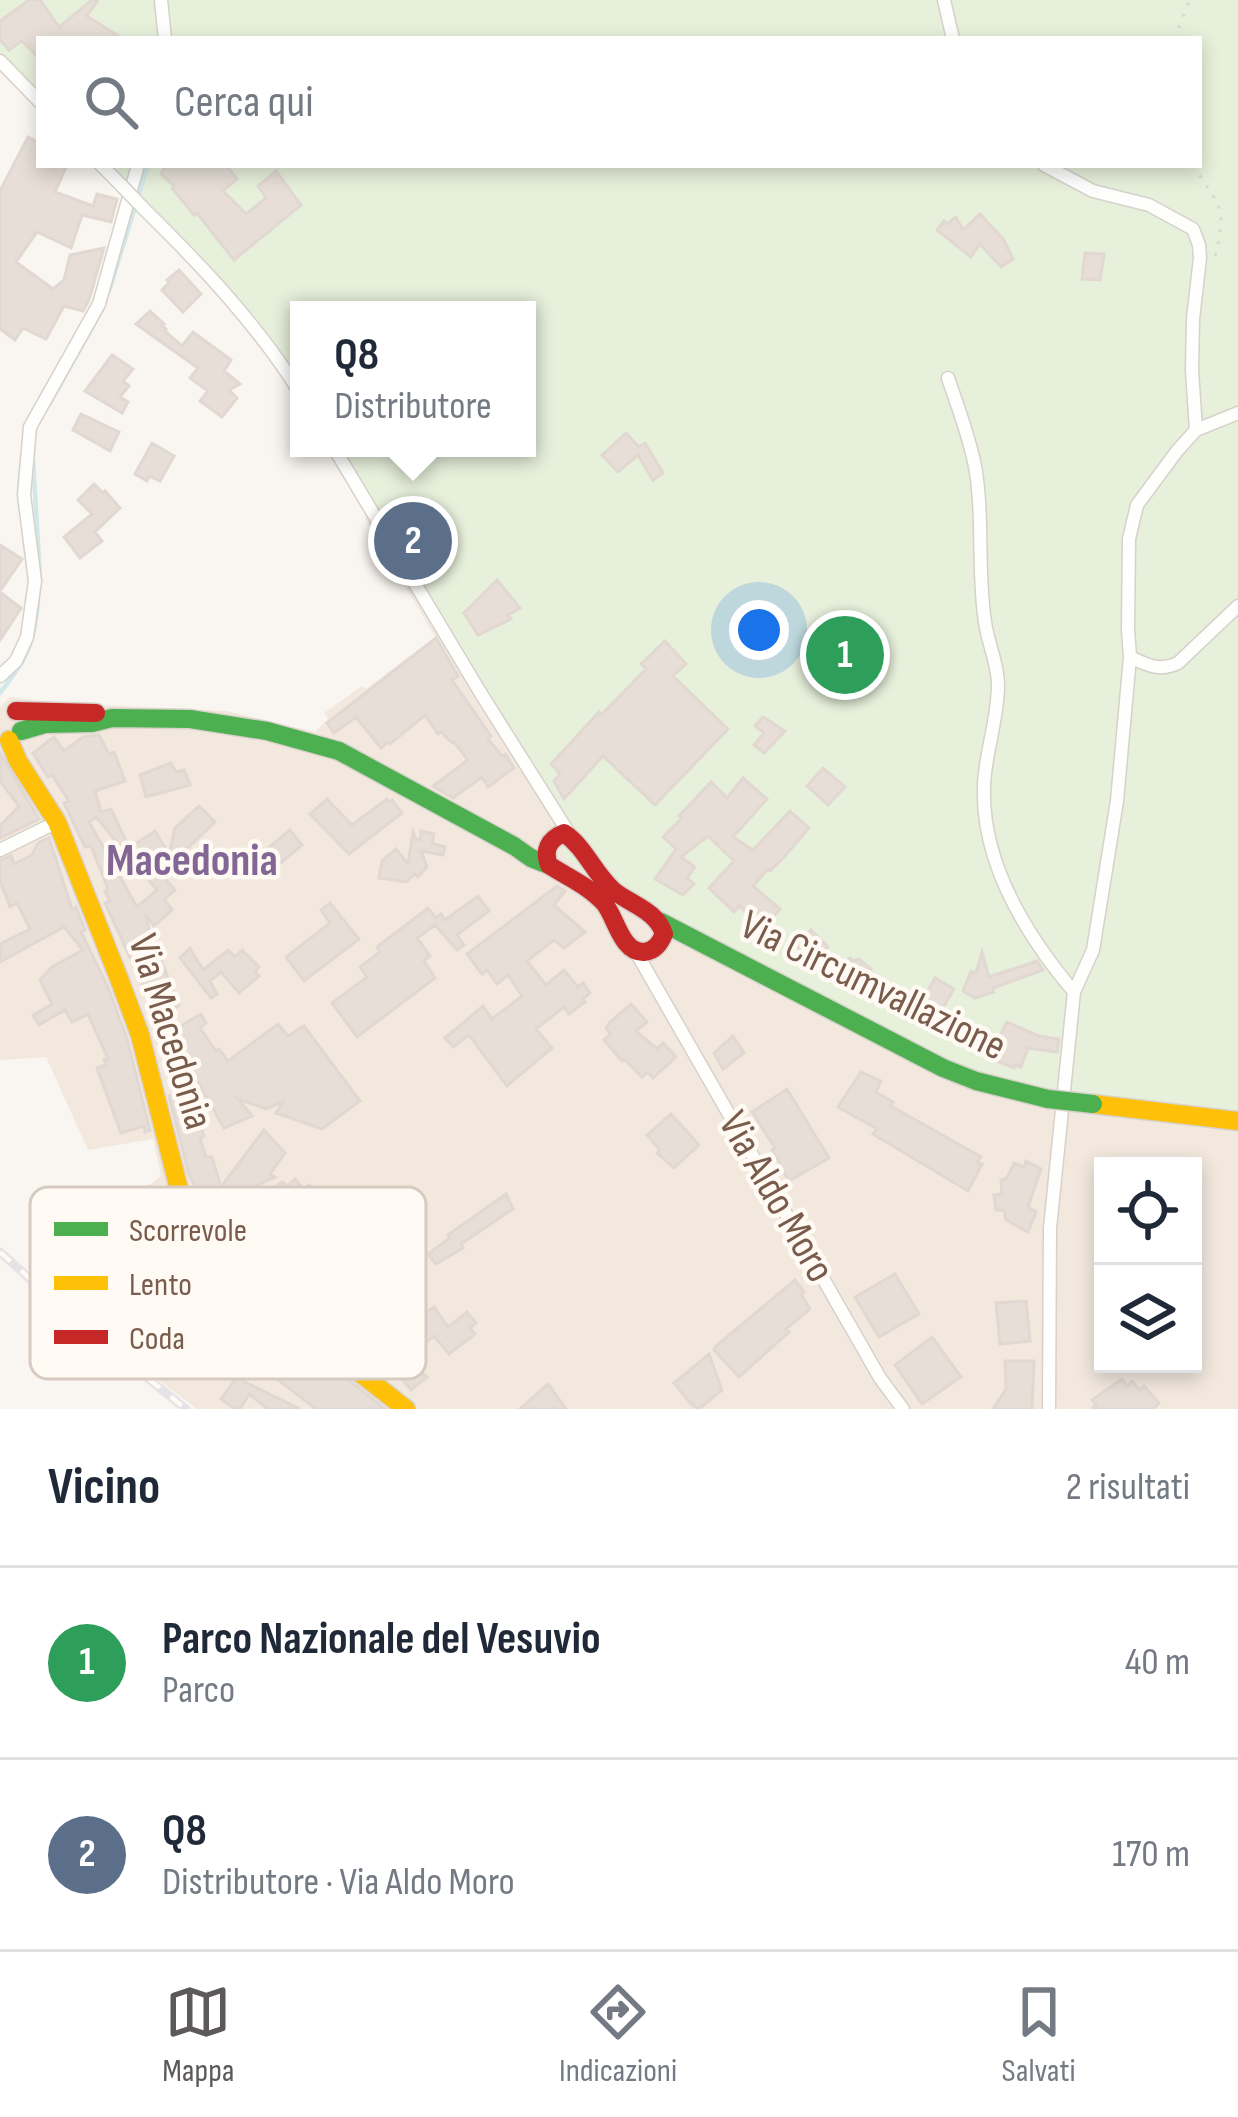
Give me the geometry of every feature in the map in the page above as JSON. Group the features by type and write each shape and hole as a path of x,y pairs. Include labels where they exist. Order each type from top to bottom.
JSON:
{"main road":[{"path":"7,721 89,711 112,718 190,719 267,730 339,752 592,891 611,912 629,947 654,940 615,892 557,840 514,846"},
{"name":"Via Macedonia","path":"7,721 18,760 57,822 140,1035 178,1187"},
{"path":"549,866 546,854 557,840"},
{"name":"Via Circumvallazione","path":"654,940 694,940 943,1068 994,1086 1048,1099 1238,1121"},
{"name":"Via Macedonia","path":"369,1379 406,1409"}],"street":[{"path":"160,0 164,36"},
{"path":"944,0 952,36"},
{"path":"0,61 36,98"},
{"path":"104,168 211,275 290,377"},
{"path":"0,676 16,661 27,637 35,581 24,495 30,427 99,304 137,168"},
{"path":"1050,168 1094,191 1149,205 1193,229 1200,258 1192,319 1196,430"},
{"path":"948,378 975,469 985,625 998,682 984,778 989,834 1003,886 1074,992"},
{"path":"1049,1409 1050,1228 1074,992 1093,950 1117,801 1130,657 1130,539 1137,505 1163,468 1196,430 1238,413"},
{"path":"339,457 551,807 557,840"},
{"path":"1130,657 1167,669 1238,606"},
{"path":"0,850 57,822"},
{"name":"Via Aldo Moro","path":"654,940 653,982 880,1378 903,1409"}],"path":[{"path":"1175,36 1190,0"}],"shaded area":[{"path":"429,463 1238,1103 1238,1409 197,1409 157,1379 426,1379 426,1187 147,1187 161,1176 153,1139 88,1150 46,1057 0,1060 0,707 10,697 227,711 315,732 328,719 324,713 362,686 366,689 435,637 365,518"}],"green space":[{"path":"0,0 1238,0 1238,1132 1063,1108 985,1090 867,1040 698,948 563,856 544,802 331,457 536,457 536,301 290,301 290,390 270,356 179,251 98,168 1202,168 1202,36 36,36 36,105 0,69"}],"building":[{"path":"29,0 40,0 59,27 98,0 87,16 118,36 36,36 36,55 22,41 9,50 0,40 0,21"},
{"path":"28,137 36,141 36,168 66,168 55,192 93,206 97,194 117,199 111,222 82,215 71,248 37,232 16,262 53,289 64,280 70,255 104,248 83,311 64,306 46,339 23,328 15,340 0,329 0,191"},
{"path":"164,168 228,168 237,179 223,191 246,214 266,198 258,186 276,171 301,205 234,260 161,174"},
{"path":"980,214 1004,240 1013,259 1001,267 980,244 971,257 937,230 956,217 963,230"},
{"path":"1085,253 1104,254 1100,280 1082,279"},
{"path":"179,270 201,294 183,312 162,290"},
{"path":"150,311 182,346 193,332 231,360 224,371 240,384 229,390 237,398 222,417 200,401 208,391 190,378 198,368 136,324"},
{"path":"112,355 133,369 123,381 129,386 120,397 128,402 122,413 85,391"},
{"path":"81,414 119,432 110,451 73,430"},
{"path":"626,433 639,447 645,443 663,473 653,480 638,455 618,472 602,455"},
{"path":"152,443 174,456 160,481 135,474"},
{"path":"94,484 120,508 95,532 102,541 80,558 64,537 92,514 78,500"},
{"path":"0,545 22,559 0,591"},
{"path":"497,580 520,608 508,615 511,619 478,635 464,613"},
{"path":"0,592 21,608 0,640"},
{"path":"436,638 458,676 452,680 491,736 488,739 514,768 488,787 482,777 453,798 433,786 468,760 454,742 438,734 425,715 381,748 356,717 334,733 327,723"},
{"path":"665,641 686,664 673,676 728,729 655,805 603,756 564,799 554,781 560,774 551,764 646,669 641,664"},
{"path":"763,717 785,731 764,753 754,745 764,733 755,726"},
{"path":"99,735 109,754 114,752 125,781 95,791 101,812 111,809 129,848 155,831 169,854 175,828 199,806 215,822 161,874 175,890 164,899 172,910 154,926 146,915 179,1005 157,1022 105,903 110,901 108,889 91,846 85,847 64,803 69,801 33,753 54,737 64,751 83,737","holes":["96,817 157,890 137,907 89,822"]},
{"path":"0,753 39,819 0,838 0,826 19,806 0,781"},
{"path":"171,763 176,772 184,770 190,785 146,797 140,775"},
{"path":"823,768 845,787 828,805 807,786"},
{"path":"743,778 767,799 733,837 753,850 790,811 809,828 753,886 780,909 764,928 739,906 734,912 709,888 734,861 708,836 681,857 695,867 687,878 694,884 683,895 655,879 676,849 663,837 682,818 679,816 711,782 727,798"},
{"path":"327,799 352,825 387,799 402,813 349,854 310,814"},
{"path":"290,830 302,845 269,873 256,858"},
{"path":"421,831 434,834 432,843 445,847 443,855 421,851 427,867 406,882 379,878 382,861 396,849 408,864 413,832 420,840"},
{"path":"49,838 72,909 76,907 85,930 81,932 127,1039 150,1130 145,1132 144,1126 121,1133 97,1068 108,1059 88,1014 72,1022 65,1010 39,1025 33,1015 52,1004 40,980 52,967 83,950 64,927 0,962 0,944 30,929 17,903 10,907 0,881 0,860 11,856 14,864"},
{"path":"557,886 565,891 554,905 585,932 564,948 554,940 527,961 546,985 564,970 590,993 569,1014 564,1007 536,1029 552,1048 507,1086 469,1035 453,1047 445,1038 483,1006 492,1019 522,996 508,975 497,984 467,954"},
{"path":"478,896 489,911 457,935 464,945 457,950 435,925 417,938 430,956 424,961 435,978 357,1037 332,1003 367,977 360,967 380,952 377,947 428,908 445,920"},
{"path":"330,903 359,939 304,981 286,957 330,923 321,910"},
{"path":"811,930 828,947 813,962 796,946"},
{"path":"190,948 203,970 228,950 235,957 242,950 259,967 255,971 259,976 239,993 221,972 210,981 217,994 211,998 180,958"},
{"path":"982,952 989,977 1037,961 1043,970 975,998 963,991 971,971 976,973"},
{"path":"850,958 871,969 854,989 834,972"},
{"path":"935,978 954,989 940,1013 931,1008 928,1013 918,1008"},
{"path":"631,1004 647,1022 636,1031 657,1049 663,1043 676,1057 653,1078 648,1072 642,1077 604,1040 611,1034 606,1028 610,1022"},
{"path":"201,1014 206,1023 200,1028 228,1061 278,1024 288,1036 304,1026 360,1101 322,1129 276,1113 283,1102 266,1109 238,1099 252,1116 224,1128 186,1061 182,1063 204,1136 200,1139 206,1157 212,1157 221,1187 196,1187 169,1096 173,1095 169,1055 162,1037"},
{"path":"1007,1022 1059,1039 1057,1052 1028,1048 1021,1067 1014,1068 989,1058"},
{"path":"733,1036 744,1053 723,1069 714,1053"},
{"path":"861,1072 881,1081 876,1092 893,1102 891,1106 981,1157 968,1191 873,1134 877,1129 838,1107"},
{"path":"787,1089 829,1158 789,1181 752,1112"},
{"path":"671,1114 699,1145 674,1168 657,1153 660,1150 647,1135"},
{"path":"264,1130 285,1153 270,1174 275,1177 253,1187 221,1187"},
{"path":"1026,1161 1041,1169 1028,1207 1036,1212 1028,1232 1006,1220 1004,1210 996,1210 994,1195 1002,1194 1001,1180 1014,1163 1024,1167"},
{"path":"295,1179 302,1187 275,1187 282,1182 288,1186"},
{"path":"506,1194 513,1209 436,1264 428,1254"},
{"path":"895,1274 919,1314 879,1337 855,1297"},
{"path":"795,1280 810,1309 739,1377 715,1347"},
{"path":"1026,1301 1030,1341 1000,1344 996,1303"},
{"path":"434,1307 448,1327 467,1312 476,1323 470,1328 475,1334 449,1354 434,1336 426,1342 426,1313"},
{"path":"932,1337 961,1377 922,1404 895,1365"},
{"path":"709,1354 722,1390 699,1409 674,1383"},
{"path":"1005,1361 1034,1361 1032,1409 993,1409 1006,1389"},
{"path":"236,1379 241,1379 300,1409 268,1409 249,1394 240,1409 221,1399"},
{"path":"277,1379 348,1379 385,1409 316,1409"},
{"path":"402,1379 425,1379 411,1390"},
{"path":"1122,1379 1127,1386 1132,1381 1140,1390 1144,1386 1159,1403 1153,1409 1092,1409 1096,1404 1092,1400"},
{"path":"548,1384 566,1409 520,1409"}],"waterway":[{"path":"109,291 147,168"},
{"path":"50,403 103,308"},
{"path":"33,458 40,578"},
{"path":"0,693 28,651 38,601"}],"railway":[{"path":"0,1252 30,1279"},
{"path":"149,1379 186,1409"}],"traffic: fast":[{"path":"21,731 112,718 190,719 267,731 339,751 549,865"},
{"path":"661,922 943,1068 1048,1099"},
{"path":"1048,1099 1093,1104"}],"traffic: slow":[{"path":"9,740 57,822 118,976 140,1035 178,1187"},
{"path":"1093,1104 1238,1121"},
{"path":"368,1379 406,1409"}],"traffic: jam":[{"path":"16,711 96,713"},
{"path":"564,833 614,891 661,926 664,934 654,948 644,952 630,947 598,897 549,865 549,846 564,833"}],"place":[{"name":"Q8","path":"413,541"},
{"name":"Parco Nazionale del Vesuvio","path":"845,655"}],"district":[{"name":"Macedonia","path":"192,861"}]}
